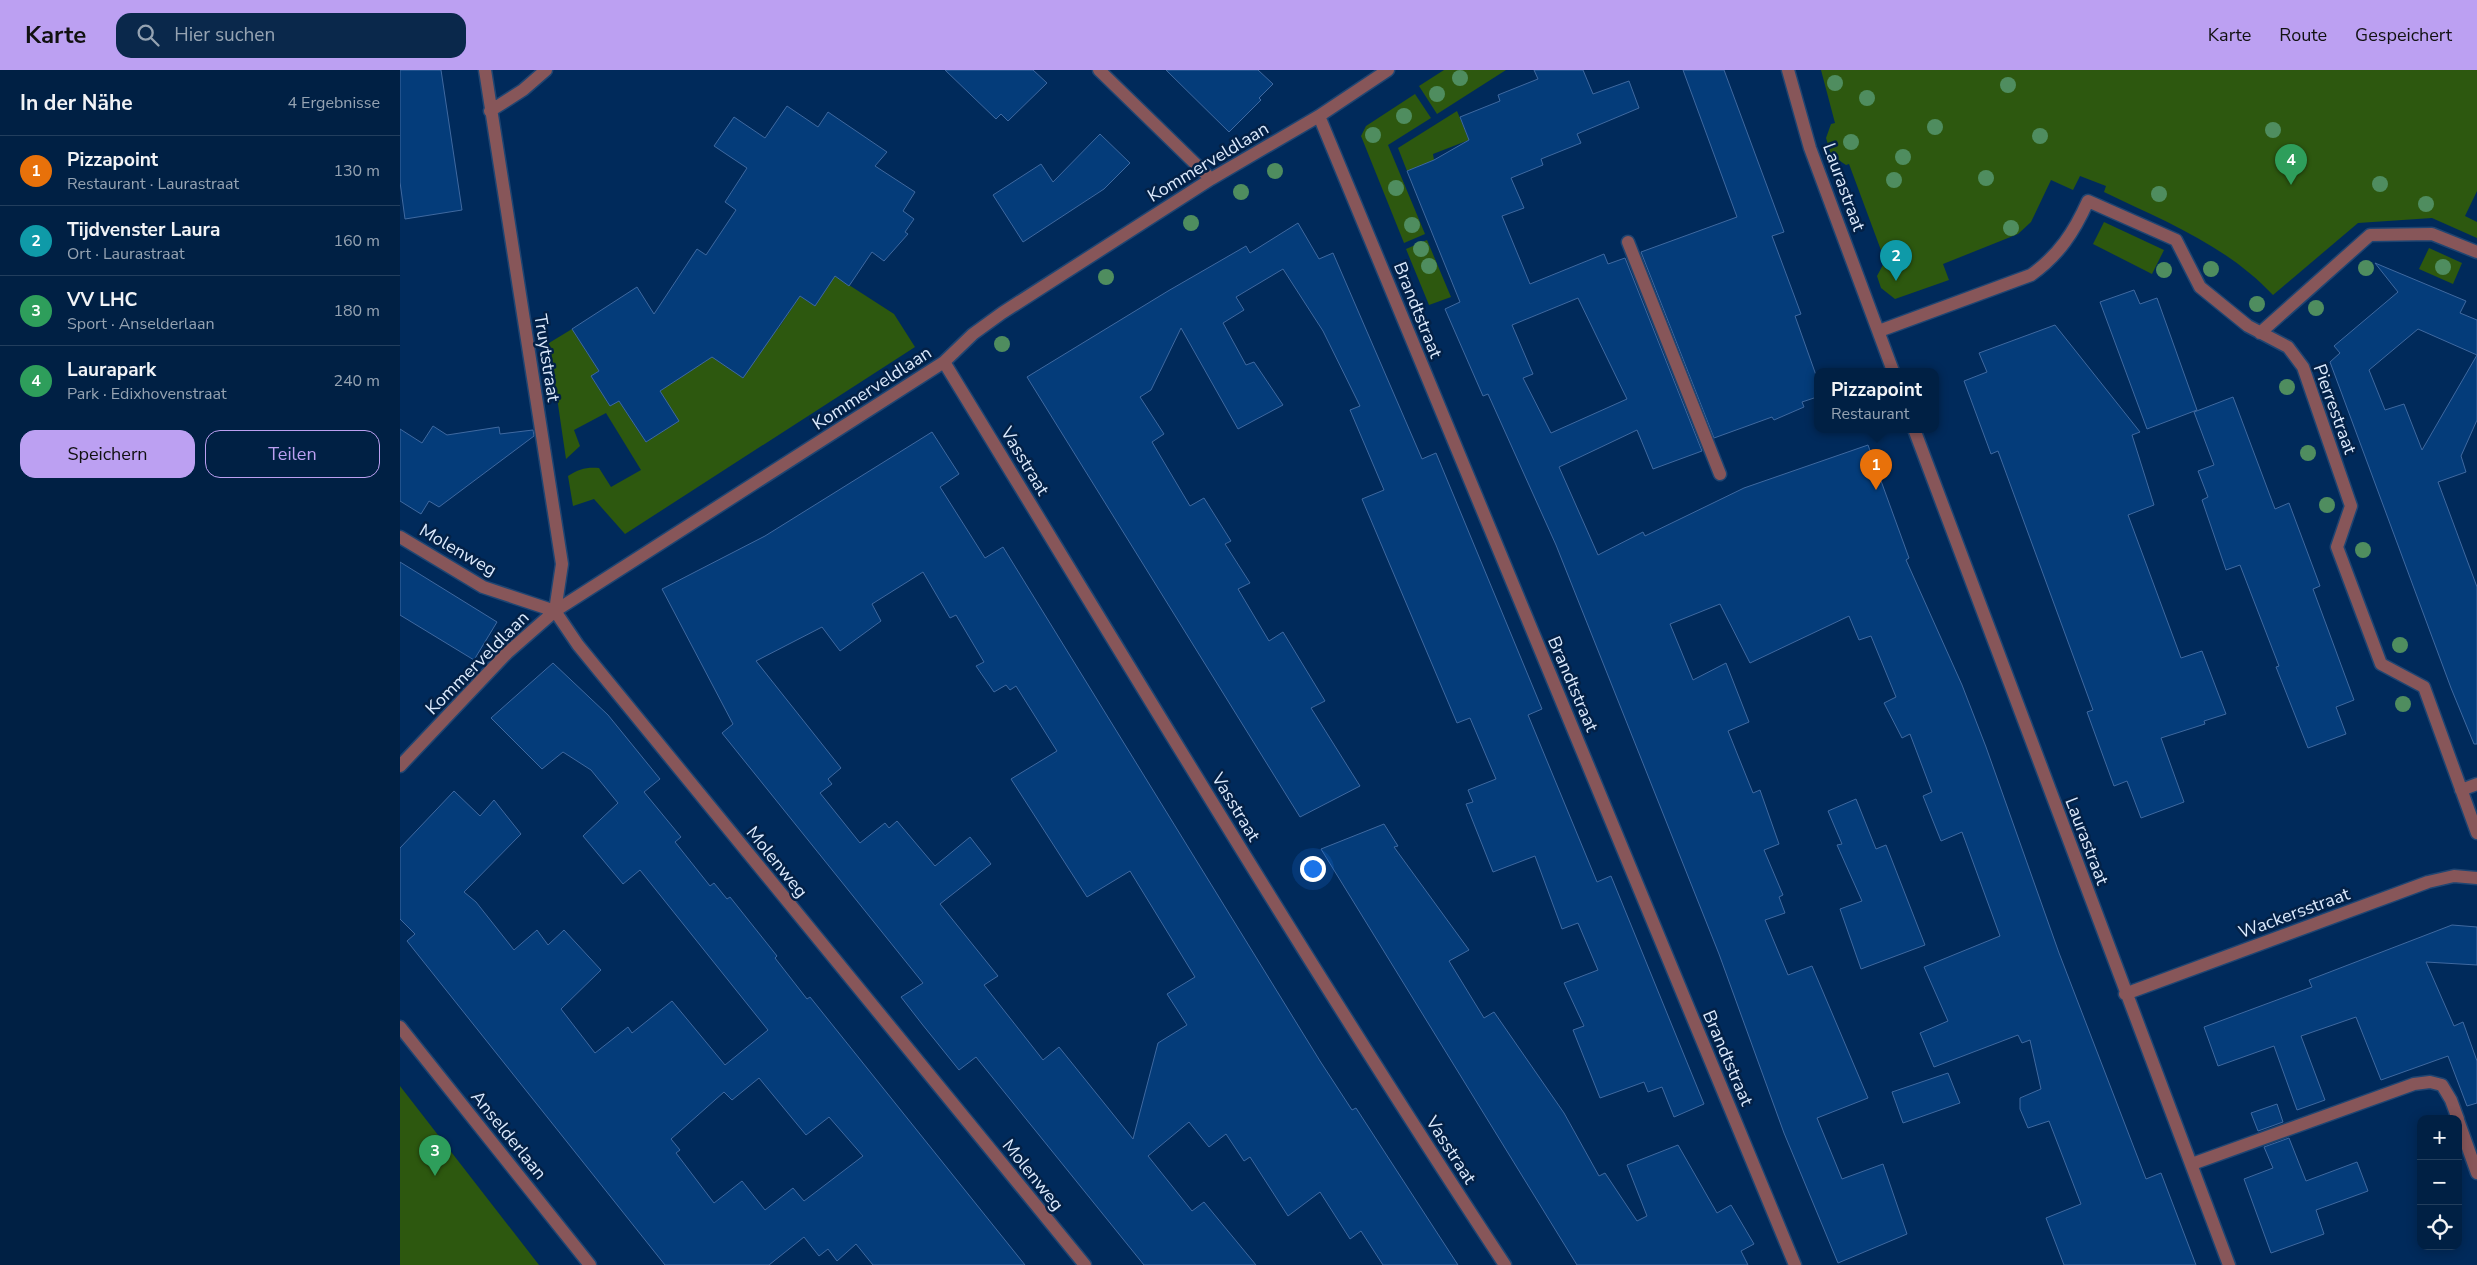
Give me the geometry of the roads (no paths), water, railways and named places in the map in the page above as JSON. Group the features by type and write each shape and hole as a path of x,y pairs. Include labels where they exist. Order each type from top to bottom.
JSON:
{"street":[{"name":"Truytstraat","path":"485,70 562,564 555,611"},
{"path":"490,111 523,90 546,70"},
{"path":"1100,70 1210,179"},
{"name":"Kommerveldlaan","path":"400,766 507,653 555,611 944,362 973,334 1002,313 1210,179 1319,116 1388,70"},
{"name":"Laurastraat","path":"1788,70 1810,148 1892,368"},
{"name":"Brandtstraat","path":"1319,116 1795,1265"},
{"name":"Pierrestraat","path":"1879,331 2031,275 2049,263 2063,247 2076,229 2088,201 2176,240 2200,287 2237,318 2260,333 2288,347 2304,367 2351,506 2337,547 2381,664 2424,687 2477,833"},
{"path":"2260,333 2370,235 2432,234 2477,252"},
{"path":"1628,242 1720,474"},
{"name":"Vasstraat","path":"944,362 1268,893 1431,1152 1505,1265"},
{"name":"Laurastraat","path":"1915,433 2125,994 2192,1164 2229,1265"},
{"name":"Molenweg","path":"400,537 483,587 555,611 585,653 1085,1265"},
{"path":"2461,790 2477,784"},
{"name":"Wackersstraat","path":"2125,994 2428,882 2454,876 2477,878"},
{"name":"Anselderlaan","path":"400,1027 590,1265"},
{"path":"2192,1164 2414,1084 2430,1082 2442,1085 2451,1100 2457,1115"},
{"path":"2462,1130 2477,1173"}],"place":[{"name":"Laurapark","path":"2291,185"},
{"name":"Tijdvenster Laura","path":"1896,281"},
{"name":"Pizzapoint","path":"1876,490"},
{"name":"VV LHC","path":"435,1176"}]}
